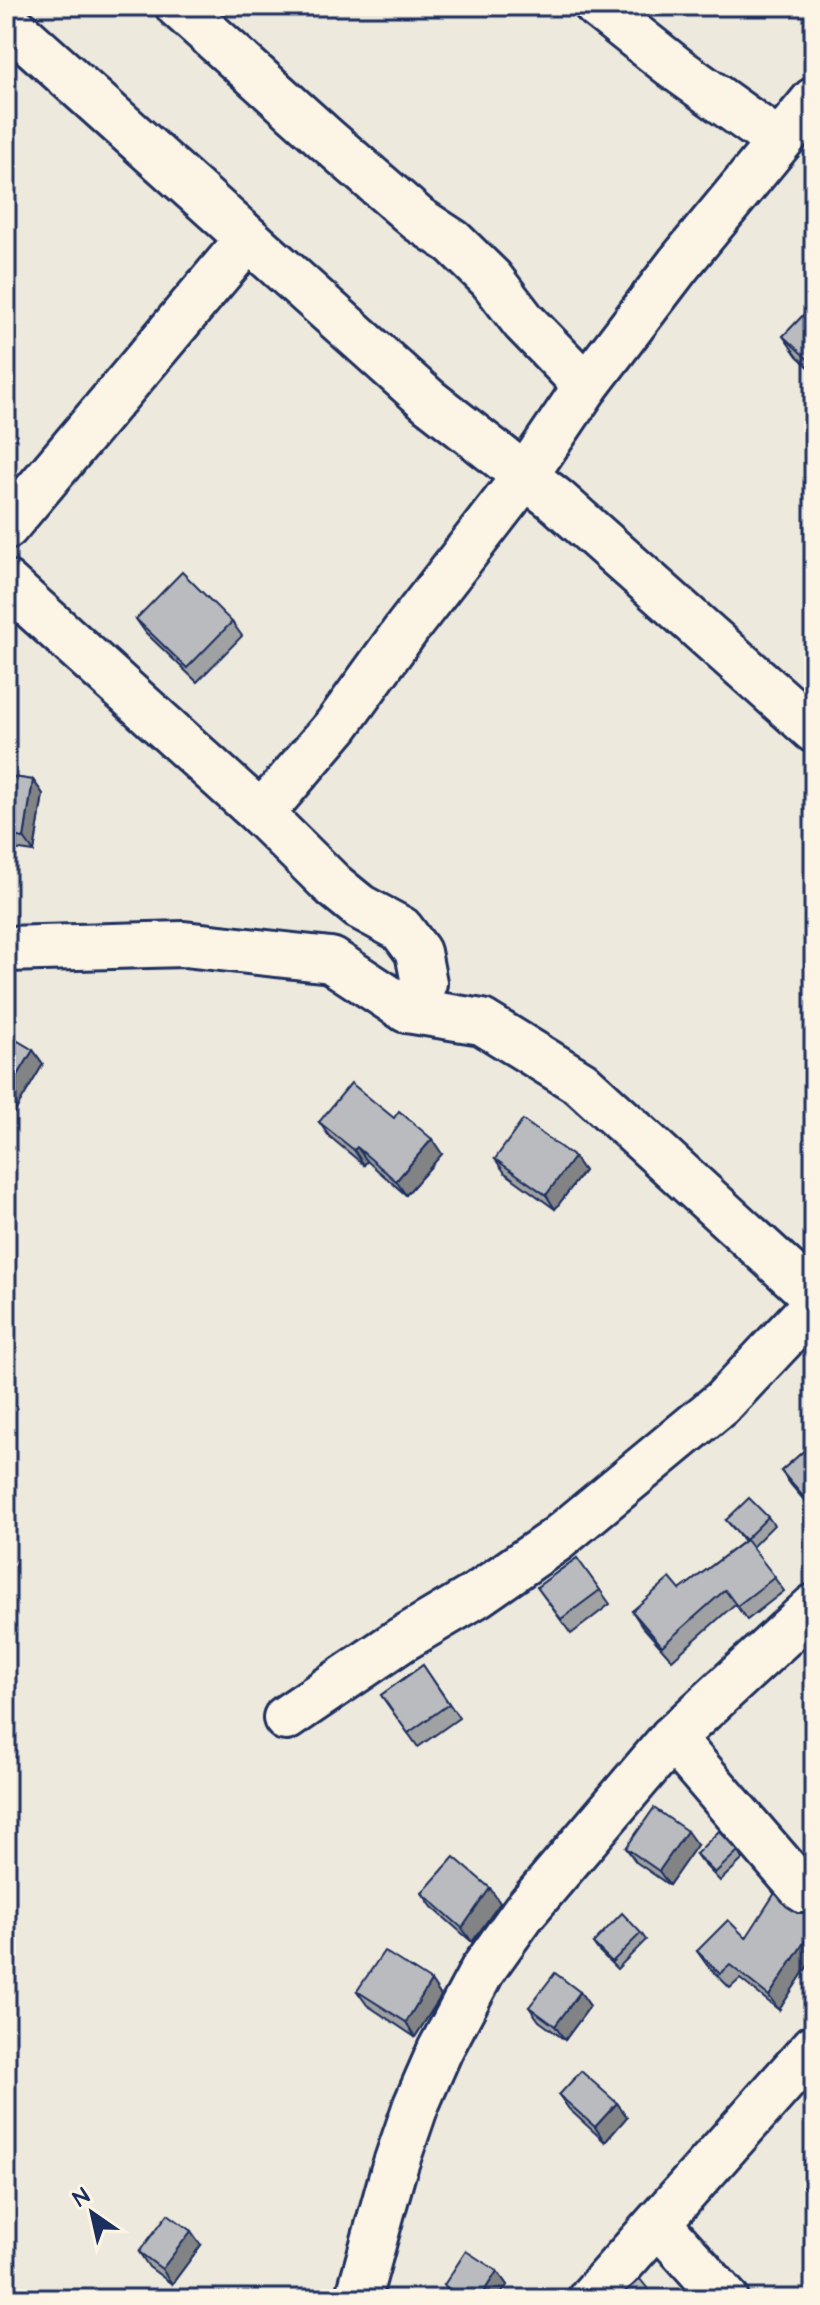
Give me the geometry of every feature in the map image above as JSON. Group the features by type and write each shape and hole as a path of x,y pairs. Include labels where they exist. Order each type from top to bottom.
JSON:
{"street":[{"path":"178,6 418,219 453,242 491,279 524,322 586,386"},
{"path":"597,6 678,70 779,142"},
{"path":"6,21 429,401 556,500 814,730"},
{"path":"261,814 337,725 525,476 586,386 679,264 814,100"},
{"path":"6,527 248,239"},
{"path":"6,583 261,814 333,885 360,907 401,929 418,952 424,983 407,1010"},
{"path":"6,949 184,944 331,960 407,1010 482,1022 581,1083 814,1296"},
{"path":"286,1718 401,1640 477,1595 556,1540 724,1401 814,1305"},
{"path":"358,2299 393,2172 416,2105 440,2050 482,1971 524,1912 672,1738 814,1607"},
{"path":"672,1738 814,1903"},
{"path":"590,2299 814,2047"},
{"path":"658,2223 726,2299"}],"building":[{"path":"814,304 814,365 783,336"},
{"path":"182,572 232,622 187,668 136,619"},
{"path":"6,776 33,780 24,838 6,835"},
{"path":"6,1034 33,1050 6,1095"},
{"path":"351,1083 394,1118 399,1111 432,1139 396,1181 357,1147 354,1150 319,1122"},
{"path":"523,1120 574,1157 546,1195 495,1159"},
{"path":"814,1442 814,1509 781,1471"},
{"path":"749,1498 768,1517 745,1540 726,1520"},
{"path":"746,1540 775,1577 737,1606 725,1590 662,1646 632,1611 670,1578 680,1590"},
{"path":"577,1558 600,1590 561,1619 537,1587"},
{"path":"423,1665 449,1704 408,1733 381,1695"},
{"path":"654,1808 687,1831 659,1871 626,1848"},
{"path":"719,1831 738,1851 715,1873 696,1854"},
{"path":"814,1841 814,1862 805,1852"},
{"path":"454,1857 490,1888 462,1928 422,1893"},
{"path":"775,1893 797,1913 814,1911 814,1927 769,1996 730,1965 720,1974 697,1951 728,1920 746,1938"},
{"path":"622,1913 641,1933 612,1962 593,1943"},
{"path":"384,1951 431,1981 406,2022 357,1991"},
{"path":"555,1973 580,1992 555,2026 529,2007"},
{"path":"581,2071 617,2103 595,2127 559,2095"},
{"path":"168,2214 191,2231 162,2269 139,2252"},
{"path":"466,2251 497,2271 479,2299 465,2299 444,2285"},
{"path":"640,2279 656,2299 616,2299"}]}
